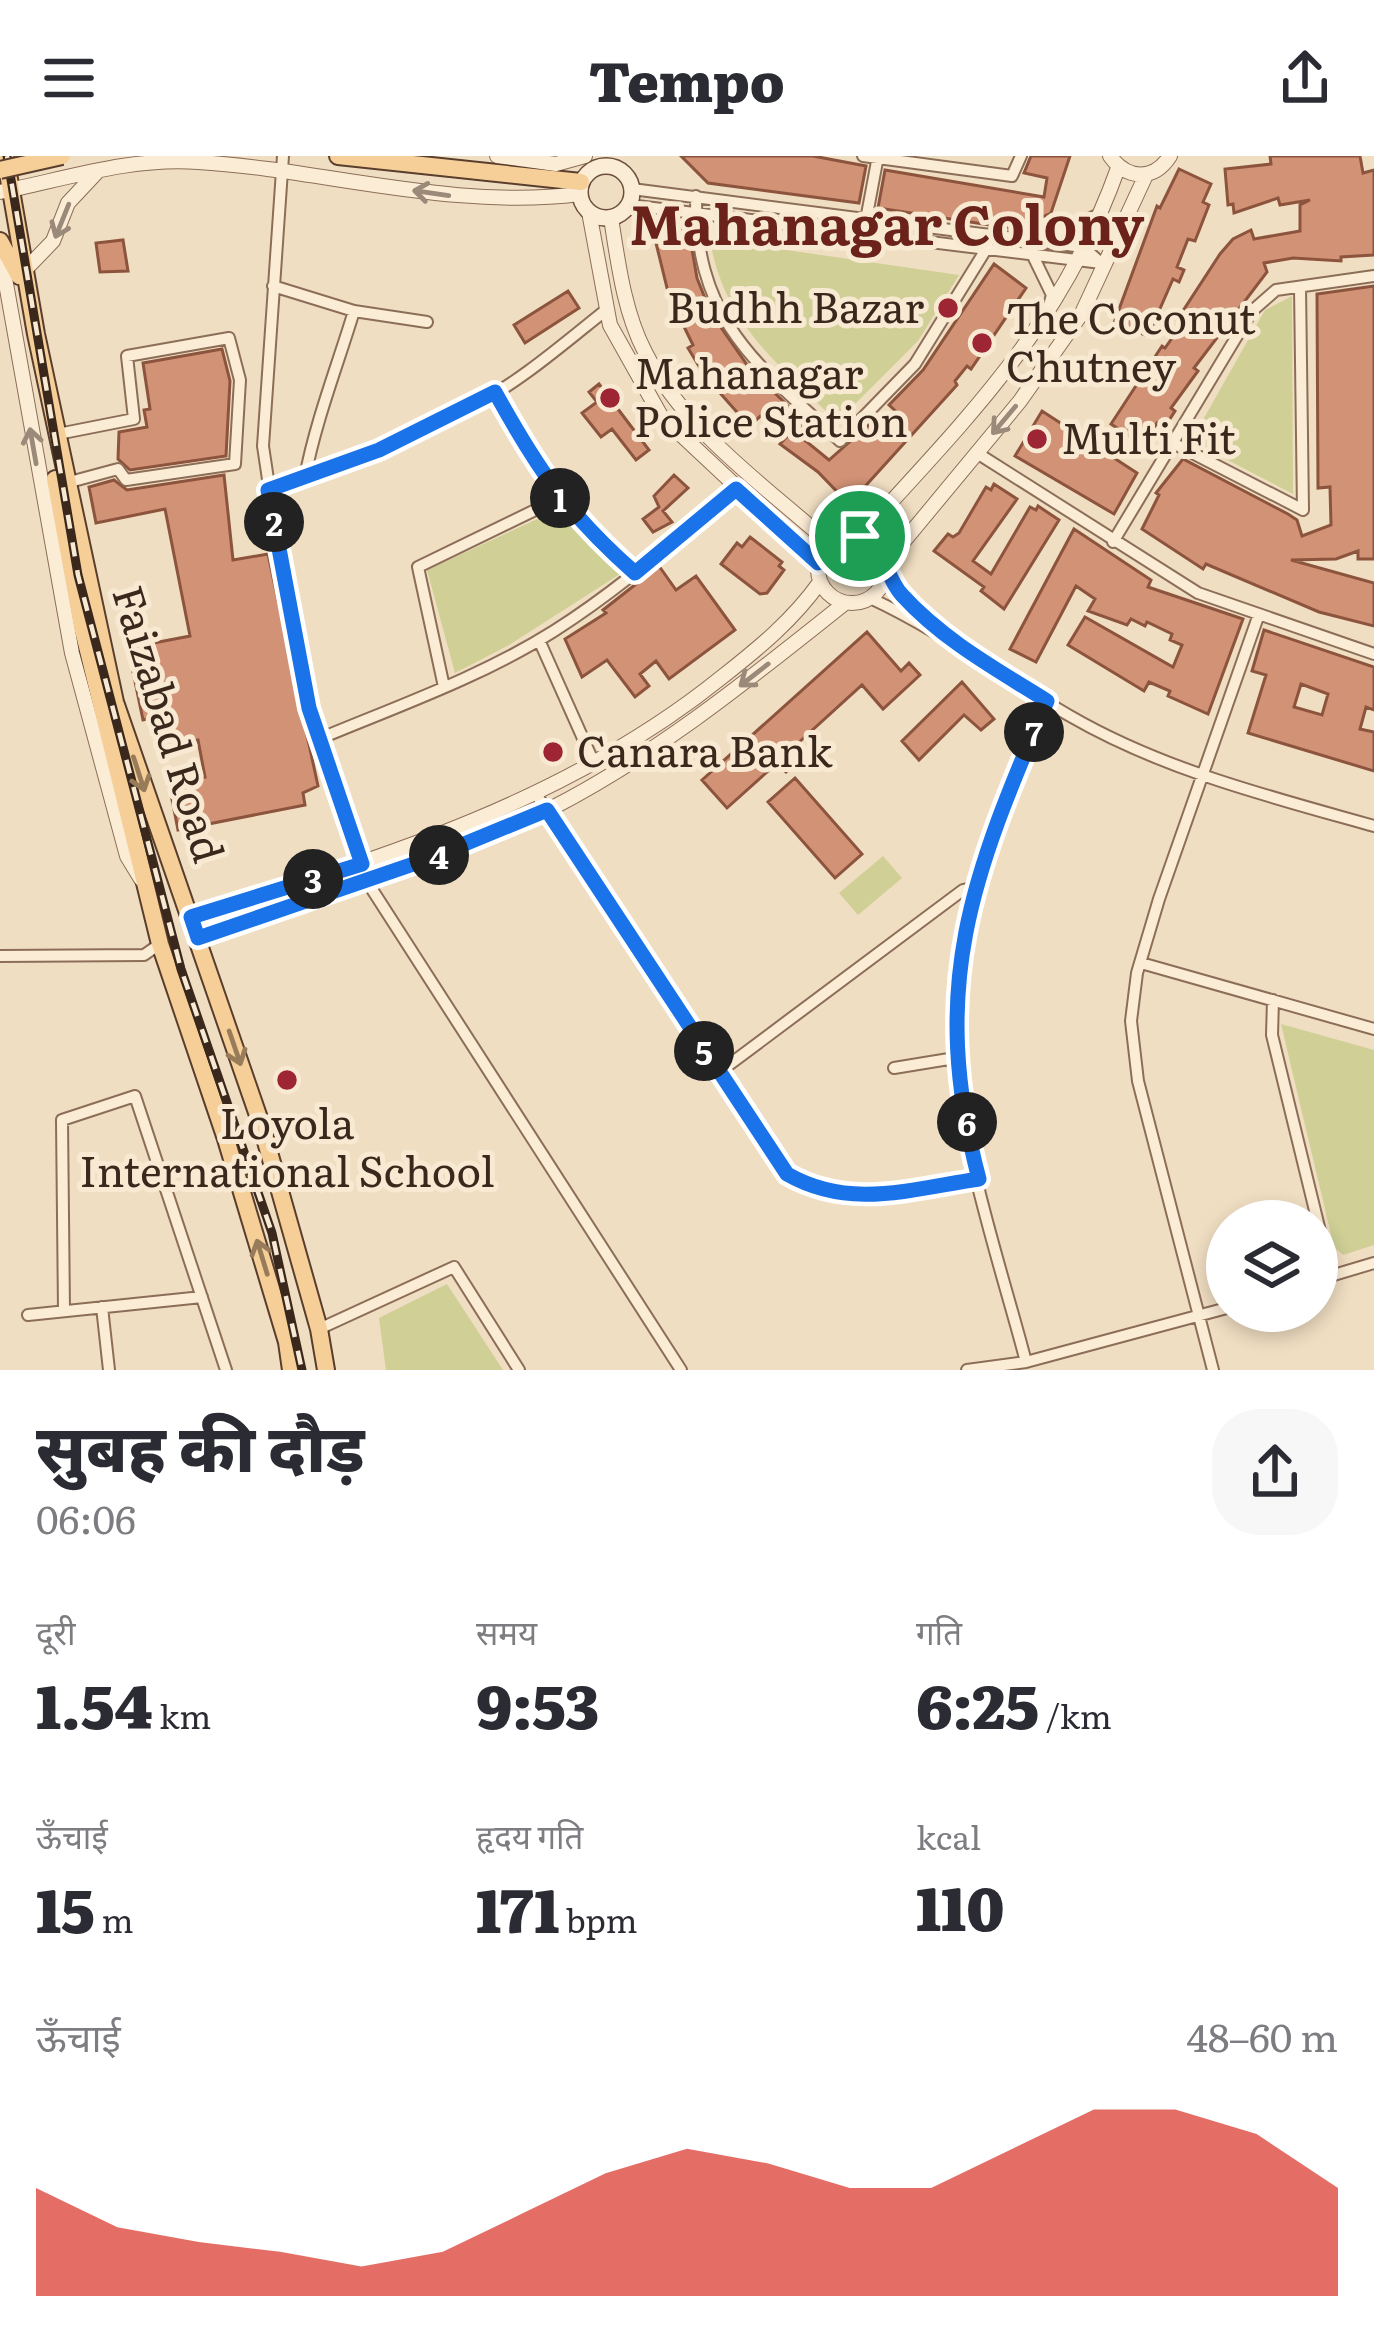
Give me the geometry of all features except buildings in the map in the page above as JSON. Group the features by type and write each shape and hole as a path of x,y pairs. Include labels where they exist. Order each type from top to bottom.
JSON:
{"main road":[{"name":"Faizabad Road","path":"5,156 5,190 115,702 260,1124 319,1329 326,1370"},
{"path":"0,170 62,156"},
{"path":"338,156 502,165 580,188 589,212 611,218 630,197 625,163 597,159 580,188"},
{"path":"0,241 18,274 29,315 65,545 144,883"},
{"name":"Faizabad Road","path":"144,883 226,1139 287,1342 291,1370"}],"street":[{"path":"863,156 926,160 1012,176 1021,156"},
{"path":"870,598 885,570 1020,401 1082,314 1101,263 1146,175 1164,166 1170,156"},
{"path":"863,236 878,157"},
{"path":"502,165 597,159"},
{"path":"5,190 146,163 197,162 282,164 456,196 580,188"},
{"path":"860,536 992,391 1047,317 1102,213 1114,162 1146,175"},
{"path":"282,164 262,446 284,586 319,739 364,872 681,1370"},
{"path":"25,270 53,241 68,203 98,171"},
{"path":"630,197 696,196 1083,247 1101,263"},
{"path":"696,196 696,234 724,326 775,382 840,441 915,364 985,251 990,234"},
{"path":"630,197 696,215 1101,263"},
{"path":"589,212 606,310 629,364 661,416 818,563"},
{"path":"1031,240 1058,236 1102,213"},
{"path":"611,218 620,275 643,349 674,400 829,544"},
{"name":"Faizabad Road","path":"0,250 72,653 128,856 144,883"},
{"path":"1034,258 1052,295 1047,317"},
{"path":"1113,542 1252,311 1276,290 1374,276"},
{"path":"274,286 354,311 427,322"},
{"path":"1173,443 1303,510 1300,287"},
{"path":"268,490 379,450 495,392 606,310"},
{"path":"305,477 316,420 326,406 354,311"},
{"path":"58,434 134,419 127,356 229,338 241,380 235,464 127,480 118,470 66,483"},
{"path":"495,392 539,472 581,525 635,573"},
{"path":"236,447 262,446"},
{"path":"977,453 1198,593 1374,654"},
{"path":"319,739 444,687 539,640 635,573 736,489"},
{"path":"444,687 418,567 560,498"},
{"path":"845,603 830,596 820,582 818,563 829,544 844,536 860,536 881,551 885,570 930,626"},
{"path":"198,938 364,872 595,763 716,683 798,614 820,582"},
{"path":"191,917 364,872 547,810 669,738 845,603 870,598 930,626 1047,701 1148,755 1374,826"},
{"path":"1214,1370 1138,1081 1130,1021 1141,963 1259,614"},
{"path":"539,640 595,763"},
{"path":"1025,1362 979,1179 955,1058 955,998 987,841 1047,701"},
{"path":"536,794 787,1174 810,1187 853,1197 979,1179"},
{"path":"718,1073 963,890 976,887"},
{"path":"0,956 144,955 160,944"},
{"path":"1141,963 1374,1029"},
{"path":"1273,1000 1272,1035 1312,1200"},
{"path":"894,1068 955,1058"},
{"path":"64,1311 62,1120 134,1096 226,1370"},
{"path":"1338,1274 1374,1263"},
{"path":"319,1329 454,1268 519,1370"},
{"path":"28,1315 202,1297"},
{"path":"102,1307 109,1370"},
{"path":"967,1370 1025,1362 1206,1314"},
{"path":"1048,1356 1052,1370"}],"green space":[{"path":"710,239 959,275 918,341 837,422 775,361 741,319 727,295"},
{"path":"1292,296 1293,494 1191,441 1265,310"},
{"path":"557,510 620,574 509,645 455,673 427,570"},
{"path":"883,856 902,878 858,915 839,893"},
{"path":"1281,1024 1374,1050 1374,1245 1343,1255 1338,1251 1338,1200 1323,1200"},
{"path":"447,1284 503,1370 386,1370 379,1318"}],"railway":[{"path":"7,156 78,575 181,969 272,1233 302,1370"}],"place":[{"name":"Budhh Bazar","path":"948,308"},
{"name":"The Coconut Chutney","path":"982,343"},
{"name":"Mahanagar Police Station","path":"610,398"},
{"name":"Multi Fit","path":"1037,439"},
{"name":"Canara Bank","path":"553,752"},
{"name":"Loyola International School","path":"287,1080"}],"district":[{"name":"Mahanagar Colony","path":"887,226"}],"route":[{"path":"495,392 539,472 581,525 635,573 736,489 818,563 834,540 860,536 881,551 885,577 930,626 1047,701 987,841 955,998 955,1058 979,1179 853,1197 810,1187 787,1174 547,810 428,859 198,938 191,917 362,864 309,708 268,490 379,450 495,392"}]}
